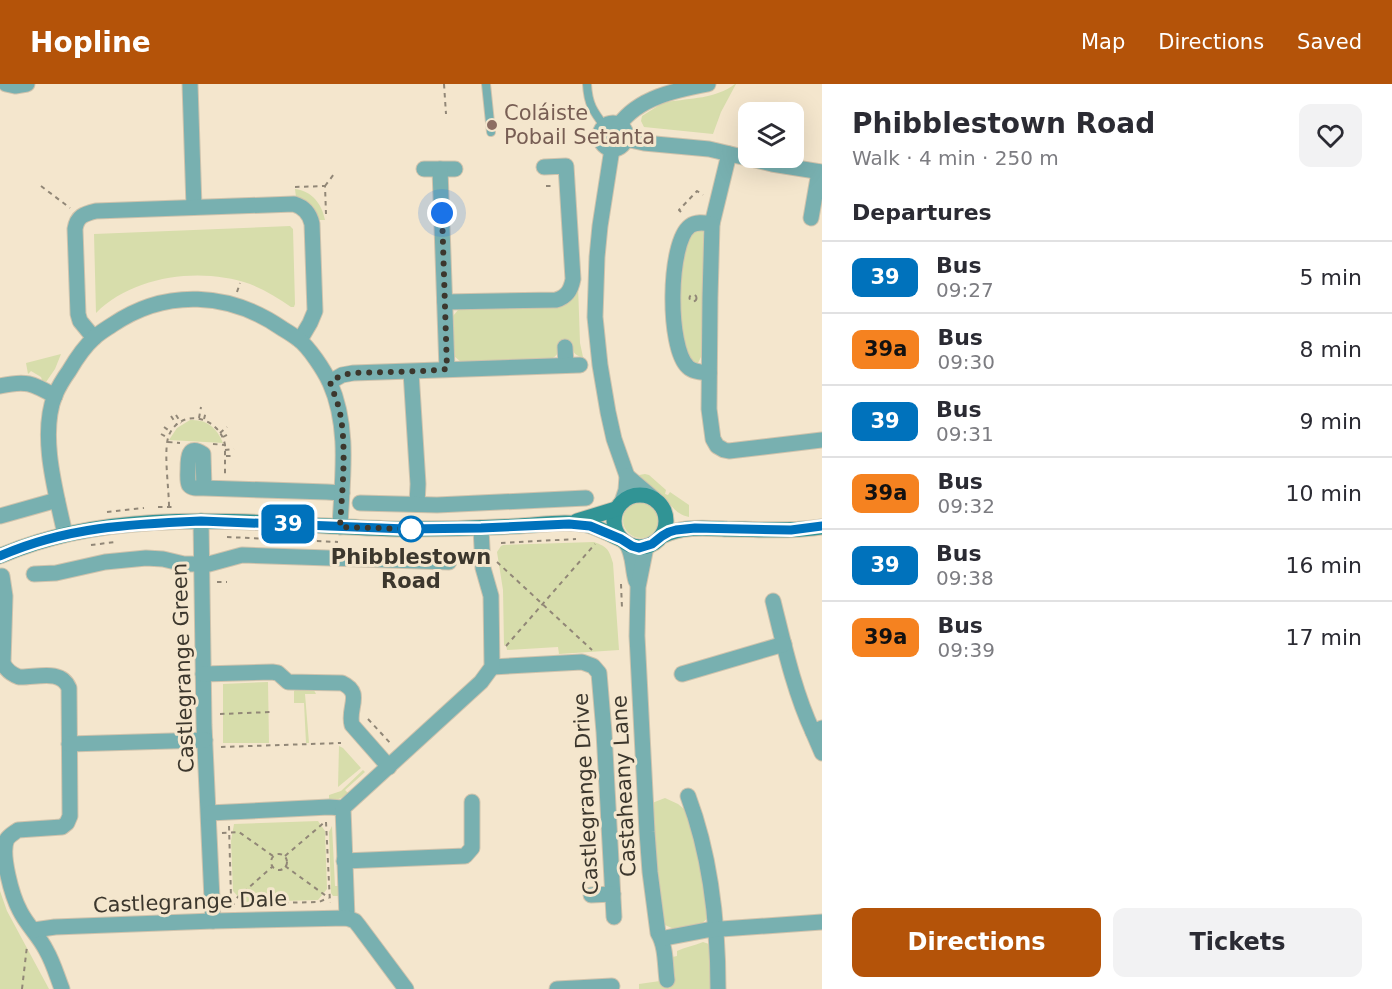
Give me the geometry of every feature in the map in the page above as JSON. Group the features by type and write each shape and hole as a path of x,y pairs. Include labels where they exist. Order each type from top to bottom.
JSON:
{"street":[{"path":"6,84 15,86 27,84"},
{"path":"190,84 194,207"},
{"path":"708,84 655,97 625,117 617,130 619,148 608,148 602,142 601,134 617,130 643,142 709,149 772,164 821,172 811,218"},
{"path":"612,149 599,237 595,317 608,412 627,476 626,490 614,517 616,532 623,541"},
{"path":"729,153 712,224 709,409 713,439 717,446 724,450 735,451 822,440"},
{"path":"445,302 556,300 569,292 573,279 566,166 544,167"},
{"path":"424,169 447,169 445,302 447,369"},
{"path":"94,338 80,321 78,314 75,230 83,214 96,211 294,204 307,211 312,224 315,311 300,340"},
{"path":"709,373 693,370 687,366 680,355 673,324 674,269 682,236 689,227 703,222 712,224"},
{"path":"65,534 48,442 55,396 73,364 94,338 121,319 152,305 197,298 220,301 247,309 268,319 300,340 330,382 340,410 343,427 340,527"},
{"path":"330,382 342,375 353,373 573,365 565,347"},
{"path":"411,372 418,484 417,504"},
{"path":"0,386 17,382 28,383 55,396"},
{"path":"627,476 676,518 695,528"},
{"path":"204,488 342,493"},
{"path":"0,556 32,543 65,534 133,524 201,521 406,529 569,524 590,526 632,546 646,547 658,541 662,536 666,522 658,503 645,495 637,495 628,497 619,506 569,524"},
{"path":"360,504 437,505 586,498"},
{"path":"0,516 57,500"},
{"name":"Castlegrange Green","path":"201,521 203,674 213,921"},
{"path":"662,536 676,530 695,528 791,530 822,526"},
{"path":"209,813 333,812 389,767 481,682 492,668 492,596 483,568 481,528"},
{"name":"Castaheany Lane","path":"623,541 632,550 633,572 638,587"},
{"name":"Castaheany Lane","path":"646,547 638,587 639,688 647,832 654,904 667,980"},
{"path":"34,574 54,566 136,559 163,559 184,564 209,564 242,555 449,562"},
{"path":"2,576 5,596 3,663 6,670 19,677 60,677 68,684 70,816 62,827 18,831 10,836 5,844 6,871 14,897 31,934 47,951 62,989"},
{"path":"773,601 803,712 817,730 822,753"},
{"path":"682,674 784,644"},
{"name":"Castlegrange Drive","path":"492,668 582,662 593,666 599,673 614,917"},
{"path":"203,674 272,672 278,673 288,682 348,685 353,690 354,698 351,714 352,725 389,767"},
{"path":"69,744 205,740"},
{"path":"688,796 704,848 716,930 718,989"},
{"path":"344,861 465,856 472,848 472,802"},
{"path":"333,812 344,861 347,918 355,921 406,989"},
{"path":"591,895 613,894"},
{"name":"Castlegrange Dale","path":"31,934 55,927 347,918"},
{"path":"661,937 716,930 822,922"},
{"path":"557,989 612,986"}],"lane":[{"path":"486,84 491,132"},
{"path":"587,84 587,99 595,113 617,130"},
{"path":"587,99 592,84"}],"path":[{"path":"444,84 446,114"},
{"path":"326,214 326,186 334,174"},
{"path":"41,186 68,206"},
{"path":"295,187 326,186"},
{"path":"546,186 551,186"},
{"path":"681,212 679,210 697,191 703,195"},
{"path":"199,418 201,407"},
{"path":"204,420 206,411"},
{"path":"186,412 189,419"},
{"path":"176,415 181,423"},
{"path":"171,416 177,425"},
{"path":"214,426 218,421"},
{"path":"164,427 171,432"},
{"path":"220,433 227,427"},
{"path":"223,437 230,433"},
{"path":"161,434 168,438"},
{"path":"225,450 234,449"},
{"path":"225,456 235,456"},
{"path":"501,543 579,538"},
{"path":"504,648 599,539"},
{"path":"84,546 115,542"},
{"path":"495,559 595,653"},
{"path":"217,582 227,582"},
{"path":"220,714 271,712"},
{"path":"368,719 392,745"},
{"path":"221,747 341,743"},
{"path":"285,856 333,812"},
{"path":"330,905 333,812"},
{"path":"228,823 230,904"},
{"path":"220,833 239,832 273,856 281,854 285,856"},
{"path":"272,867 273,856"},
{"path":"272,867 278,870 285,867 287,861 285,856"},
{"path":"230,904 272,867"},
{"path":"285,867 329,898"},
{"path":"230,904 319,902 329,898 346,897"},
{"path":"22,989 31,934"}],"green space":[{"path":"735,84 713,134 644,127 641,121 642,116 661,104 719,93"},
{"path":"295,189 306,192 315,199 325,220 318,220 316,211 311,205 296,197"},
{"path":"290,226 293,229 294,307 250,284 211,276 190,276 169,278 129,290 96,313 94,234"},
{"path":"701,229 705,240 701,357 696,363 689,355 684,343 680,293 687,245 695,230"},
{"path":"578,285 580,343 583,357 573,351 570,343 548,360 461,362 454,356 452,320 458,310 559,306"},
{"path":"61,354 46,382 31,371 28,374 26,363"},
{"path":"190,420 201,421 211,426 223,443 169,440 177,428"},
{"path":"645,474 666,490 665,494 668,495 670,492 689,505 689,517 678,512 661,495 645,484 639,475"},
{"path":"641,502 653,508 659,520 653,532 641,538 629,532 623,520 629,508"},
{"path":"594,542 607,550 613,563 619,650 559,654 558,647 507,650 506,644 504,646 503,590 497,552 501,546"},
{"path":"268,682 269,743 223,743 223,684"},
{"path":"296,689 313,689 316,694 305,694 309,743 306,743 304,703 294,703"},
{"path":"339,746 361,768 338,787"},
{"path":"363,770 365,772 345,790 348,793 339,799 329,800 329,795 341,791"},
{"path":"665,798 684,809 702,859 708,918 700,925 674,929 665,925 663,921 652,803"},
{"path":"318,821 325,831 327,889 318,900 243,902 233,891 231,841 234,824"},
{"path":"332,826 335,886 339,886 340,896 333,896 331,893 329,832"},
{"path":"0,891 7,911 49,989 0,989"},
{"path":"703,942 712,945 713,989 639,989 639,984 674,979 672,957 677,956 677,951"}],"bus line":[{"name":"39","path":"0,556 48,538 95,528 201,521 406,529 569,524 590,526 639,548 646,547 676,530 695,528 791,530 822,526"}],"place":[{"name":"Coláiste Pobail Setanta","path":"492,125"},
{"name":"Phibblestown Road","path":"411,529"}],"route":[{"path":"411,529 340,527 343,427 340,410 330,382 342,375 353,373 447,369 442,213"}]}
